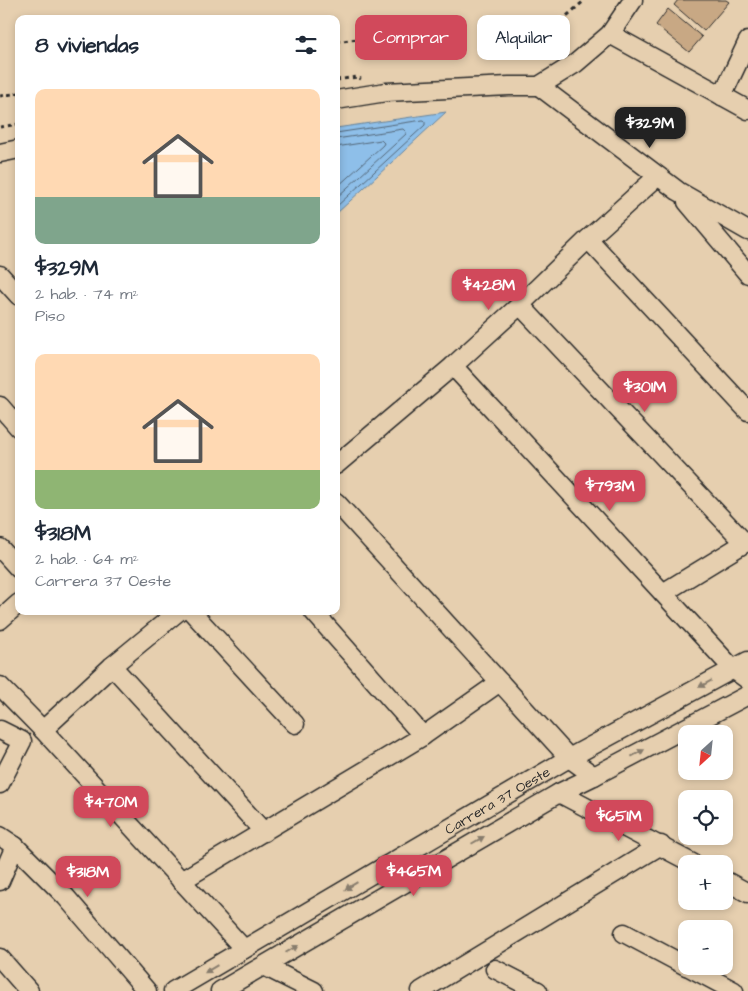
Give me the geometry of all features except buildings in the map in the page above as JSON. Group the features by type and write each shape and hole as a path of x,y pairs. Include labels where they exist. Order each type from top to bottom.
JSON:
{"street":[{"path":"340,99 386,92 539,86 576,63 610,34 633,0"},
{"path":"610,34 748,110"},
{"path":"722,96 748,41"},
{"path":"539,86 678,191 748,231"},
{"path":"0,153 15,150"},
{"path":"340,462 453,366 658,176"},
{"path":"678,191 748,274"},
{"path":"588,239 748,411"},
{"path":"0,275 15,292"},
{"path":"520,305 747,542 663,593"},
{"path":"453,366 663,593 740,665 748,680"},
{"path":"0,406 15,423"},
{"path":"340,506 569,758 594,776"},
{"path":"0,548 15,565"},
{"path":"0,620 15,607"},
{"path":"43,730 112,666 174,615"},
{"path":"195,615 295,724"},
{"path":"317,615 423,736"},
{"name":"Carrera 37 Oeste","path":"173,991 569,758 740,665"},
{"path":"112,666 264,832"},
{"path":"181,881 423,736 500,682"},
{"path":"0,686 43,730 244,949"},
{"name":"Carrera 37 Oeste","path":"220,991 558,793 748,695"},
{"path":"0,730 22,741 0,784"},
{"path":"558,793 678,856"},
{"path":"0,836 15,846 66,897 148,991"},
{"path":"0,881 15,846"},
{"path":"421,991 660,846"},
{"path":"733,885 748,893"},
{"path":"624,933 678,961"},
{"path":"0,958 29,991"},
{"path":"264,966 314,991"},
{"path":"495,969 538,991"},
{"path":"704,975 734,991"}],"path":[{"path":"568,15 584,0"},
{"path":"340,41 355,39"},
{"path":"0,96 15,94"},
{"path":"0,127 15,125"}],"water":[{"path":"446,112 340,210 340,127"}]}
